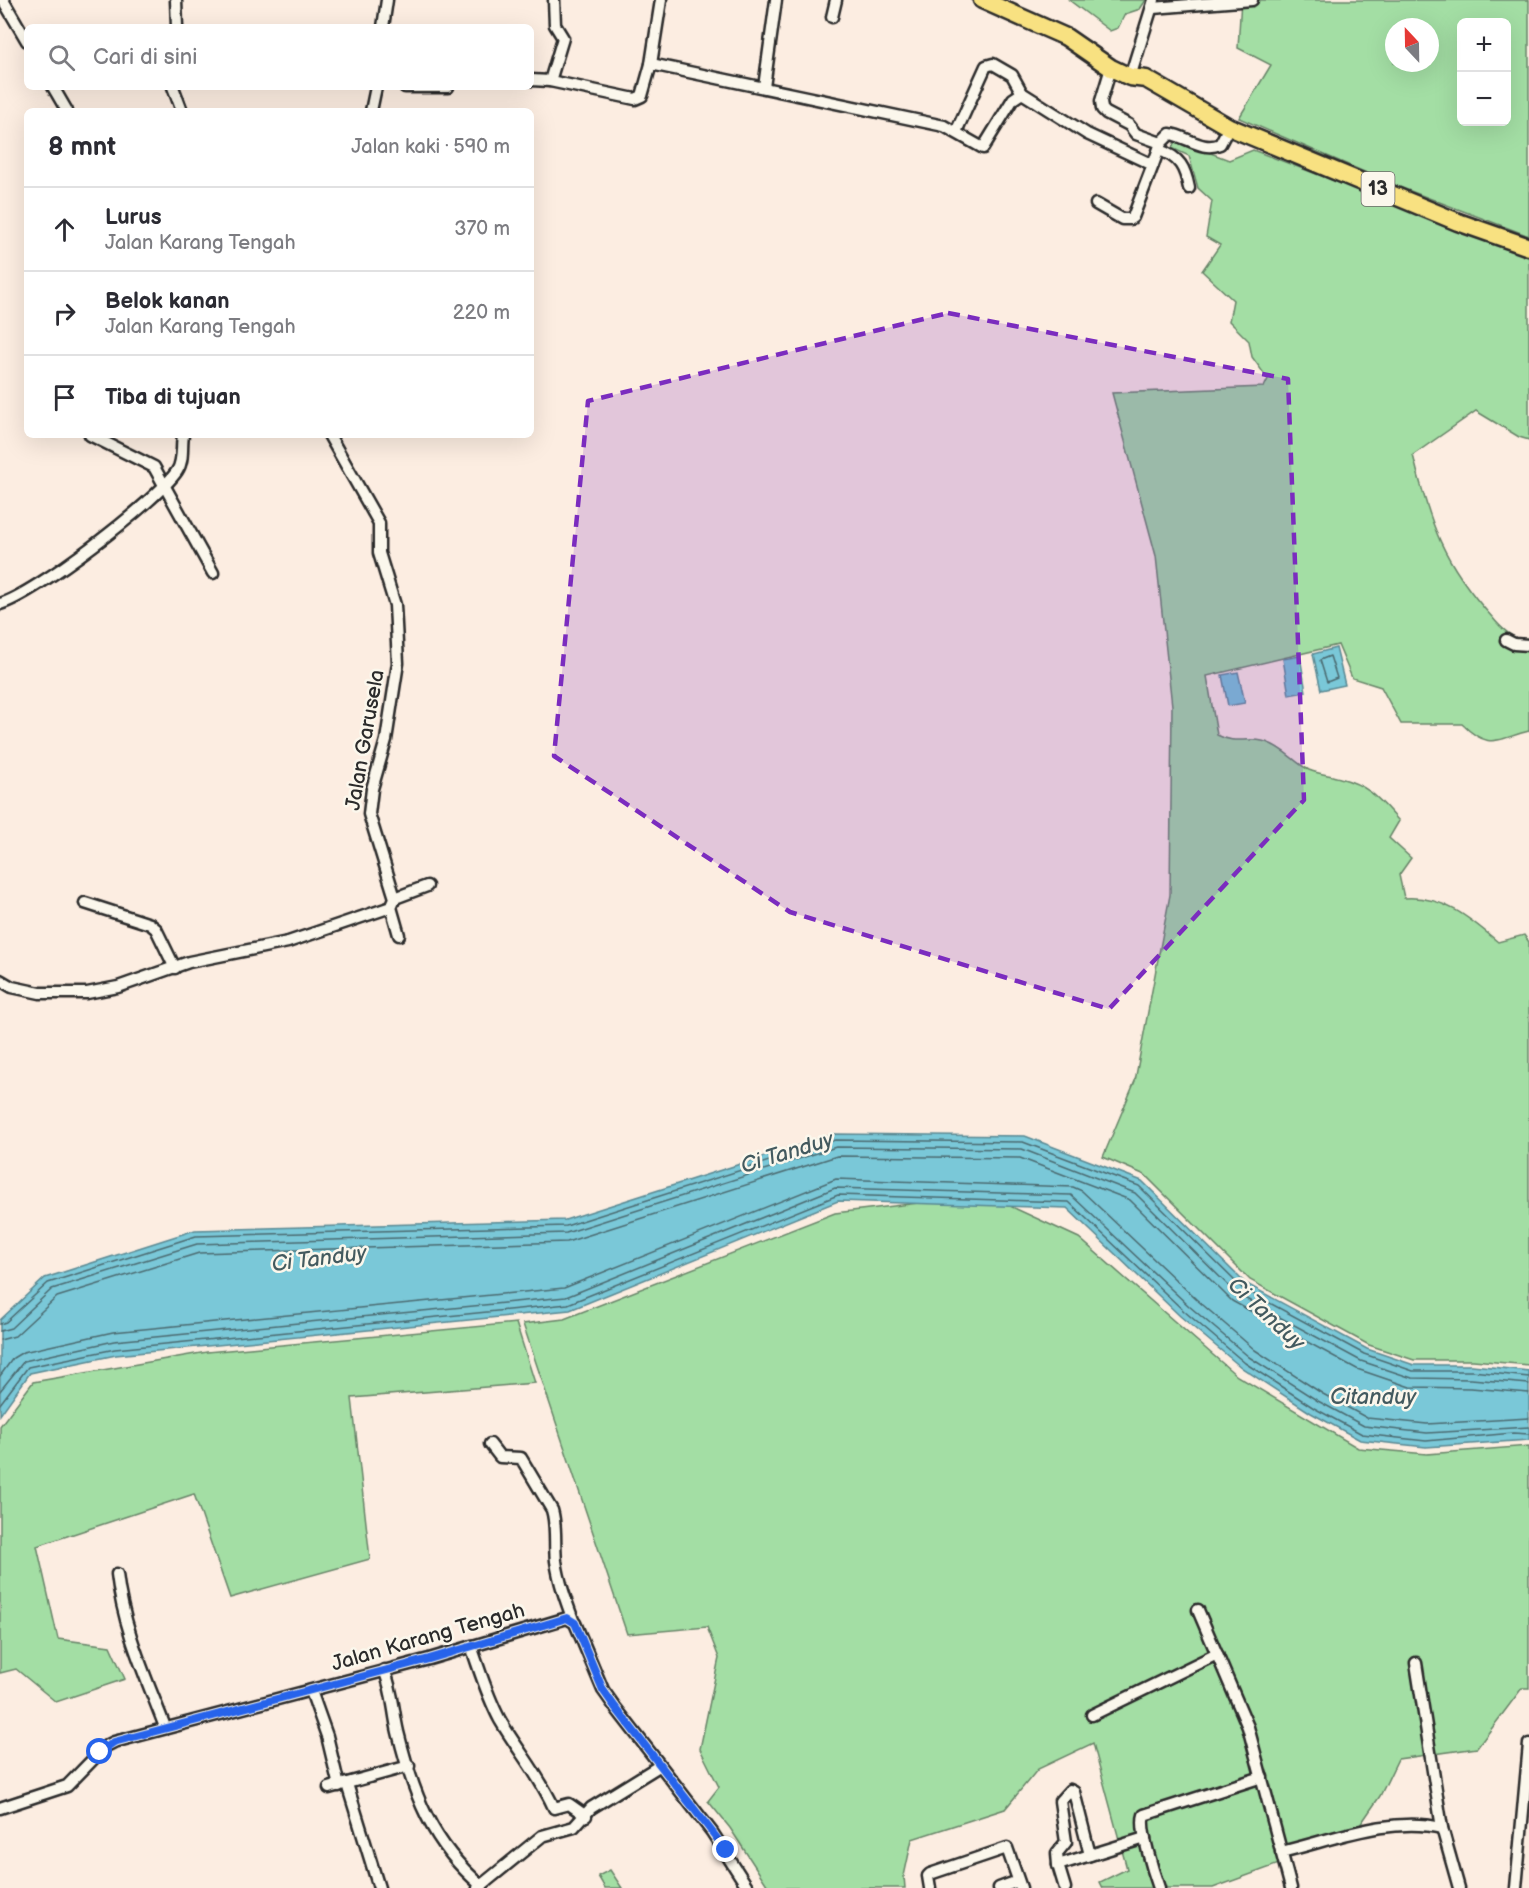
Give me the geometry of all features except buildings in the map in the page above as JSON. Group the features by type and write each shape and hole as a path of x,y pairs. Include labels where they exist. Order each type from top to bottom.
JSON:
{"highway":[{"name":"13","path":"982,0 1066,37 1111,68 1130,77 1146,79 1229,127 1458,222 1529,247"}],"street":[{"path":"3,0 24,36"},
{"path":"176,0 177,24"},
{"path":"383,24 387,0"},
{"path":"550,81 563,38 554,22 554,0"},
{"path":"534,80 550,81 635,99 642,96 651,64 661,0"},
{"path":"764,87 776,0"},
{"path":"832,17 836,0"},
{"path":"1130,77 1154,4 1252,0"},
{"path":"651,64 944,126 979,147 986,147 1013,99 1022,93"},
{"path":"956,132 986,66 993,64 1006,71 1022,93 1088,134 1153,165"},
{"path":"1111,68 1101,101 1102,109 1129,125 1136,134 1160,146 1175,157 1182,164 1189,188"},
{"path":"55,90 65,108"},
{"path":"174,90 181,108"},
{"path":"372,108 375,90"},
{"path":"1096,204 1122,219 1130,219 1133,217 1160,146 1173,134 1197,145 1214,146 1220,144 1229,127"},
{"path":"96,438 154,467 213,573"},
{"path":"0,604 11,600 89,548 165,485 181,464 183,438"},
{"name":"Jalan Garusela","path":"331,438 379,523 379,553 395,605 398,663 386,740 372,789 369,814 393,903 399,935"},
{"path":"1506,640 1514,644 1529,645"},
{"path":"0,980 12,987 40,993 87,993 118,987 189,962 288,942 393,903 427,886"},
{"path":"85,903 150,924 156,929 175,968"},
{"path":"490,1444 500,1457 521,1458 552,1510 555,1519 556,1560 562,1590 603,1690 659,1766 712,1832 748,1888"},
{"path":"117,1574 120,1601 131,1638 165,1727"},
{"path":"1198,1610 1248,1727 1292,1888"},
{"name":"Jalan Karang Tengah","path":"0,1808 67,1786 106,1746 114,1742 471,1646 562,1618 573,1620"},
{"path":"471,1646 484,1686 499,1718 534,1768 554,1808 569,1804 586,1816"},
{"path":"1092,1715 1217,1654"},
{"path":"1416,1663 1442,1828 1459,1888"},
{"path":"384,1670 392,1690 398,1731 417,1797 433,1831 458,1866 480,1887 542,1836 574,1827 591,1808 659,1766"},
{"path":"311,1690 327,1736 338,1786 379,1888"},
{"path":"1516,1888 1527,1807 1529,1744"},
{"path":"338,1786 409,1766"},
{"path":"1159,1888 1142,1821 1148,1813 1262,1777"},
{"path":"1066,1842 1059,1807 1060,1802 1070,1790 1074,1792 1090,1855"},
{"path":"1281,1852 1379,1827 1430,1826 1442,1828"},
{"path":"1065,1888 1057,1853 1066,1842 1085,1838"},
{"path":"1058,1865 1145,1838"},
{"path":"930,1888 928,1876 930,1874 1006,1848 1020,1884 999,1888"}],"highlighted area":[{"path":"948,313 1288,379 1304,800 1109,1009 790,912 554,756 588,401"}],"green space":[{"path":"1069,0 1146,0 1140,9 1125,14 1118,28 1110,31"},
{"path":"1241,0 1529,0 1529,236 1397,186 1239,118 1271,65 1238,48"},
{"path":"1176,140 1229,160 1253,150 1529,255 1529,440 1519,437 1476,411 1413,455 1440,542 1461,579 1495,621 1518,639 1529,641 1529,731 1494,741 1479,738 1462,724 1401,724 1381,687 1352,678 1338,645 1207,676 1217,735 1236,740 1266,742 1309,770 1359,785 1367,789 1399,821 1389,838 1411,858 1399,875 1404,898 1431,900 1443,904 1466,917 1498,942 1524,935 1529,942 1529,1365 1473,1360 1414,1360 1369,1345 1250,1280 1145,1175 1103,1157 1135,1081 1170,895 1172,706 1156,556 1112,393 1264,387 1268,379 1252,357 1249,341 1229,321 1233,300 1202,271 1220,245 1206,237 1212,201 1198,188 1189,156 1172,148"},
{"path":"986,1195 1079,1238 1237,1376 1358,1448 1427,1454 1529,1446 1529,1688 1522,1688 1477,1748 1398,1759 1380,1796 1358,1828 1291,1844 1279,1864 1213,1888 1103,1888 1100,1882 1127,1869 1093,1743 1038,1769 1005,1809 912,1839 904,1876 905,1888 769,1888 730,1828 708,1801 719,1787 700,1749 719,1658 707,1627 627,1634 523,1324 564,1319 835,1213"},
{"path":"516,1323 535,1383 352,1398 370,1559 230,1598 194,1494 37,1546 58,1639 110,1646 125,1679 56,1702 16,1669 0,1673 0,1426 33,1382 207,1352"},
{"path":"610,1870 622,1888 605,1888 598,1876"}],"water":[{"path":"1336,648 1345,685 1321,690 1313,654"},
{"path":"1300,656 1306,692 1289,695 1283,659"},
{"path":"1238,672 1245,703 1228,706 1222,675"},
{"path":"834,1134 1025,1136 1142,1181 1245,1283 1367,1349 1414,1365 1472,1365 1529,1371 1529,1440 1426,1447 1360,1440 1311,1413 1242,1368 1180,1316 1067,1208 838,1201 570,1310 116,1355 30,1373 0,1415 0,1320 45,1278 195,1230 565,1220"}],"route":[{"path":"100,1752 114,1742 237,1707 429,1659 567,1618 575,1623 603,1690 659,1766 726,1850"}],"water label":[{"name":"Ci Tanduy","path":"787,1153"},
{"name":"Ci Tanduy","path":"319,1259"},
{"name":"Ci Tanduy","path":"1266,1314"},
{"name":"Citanduy","path":"1373,1397"}]}
